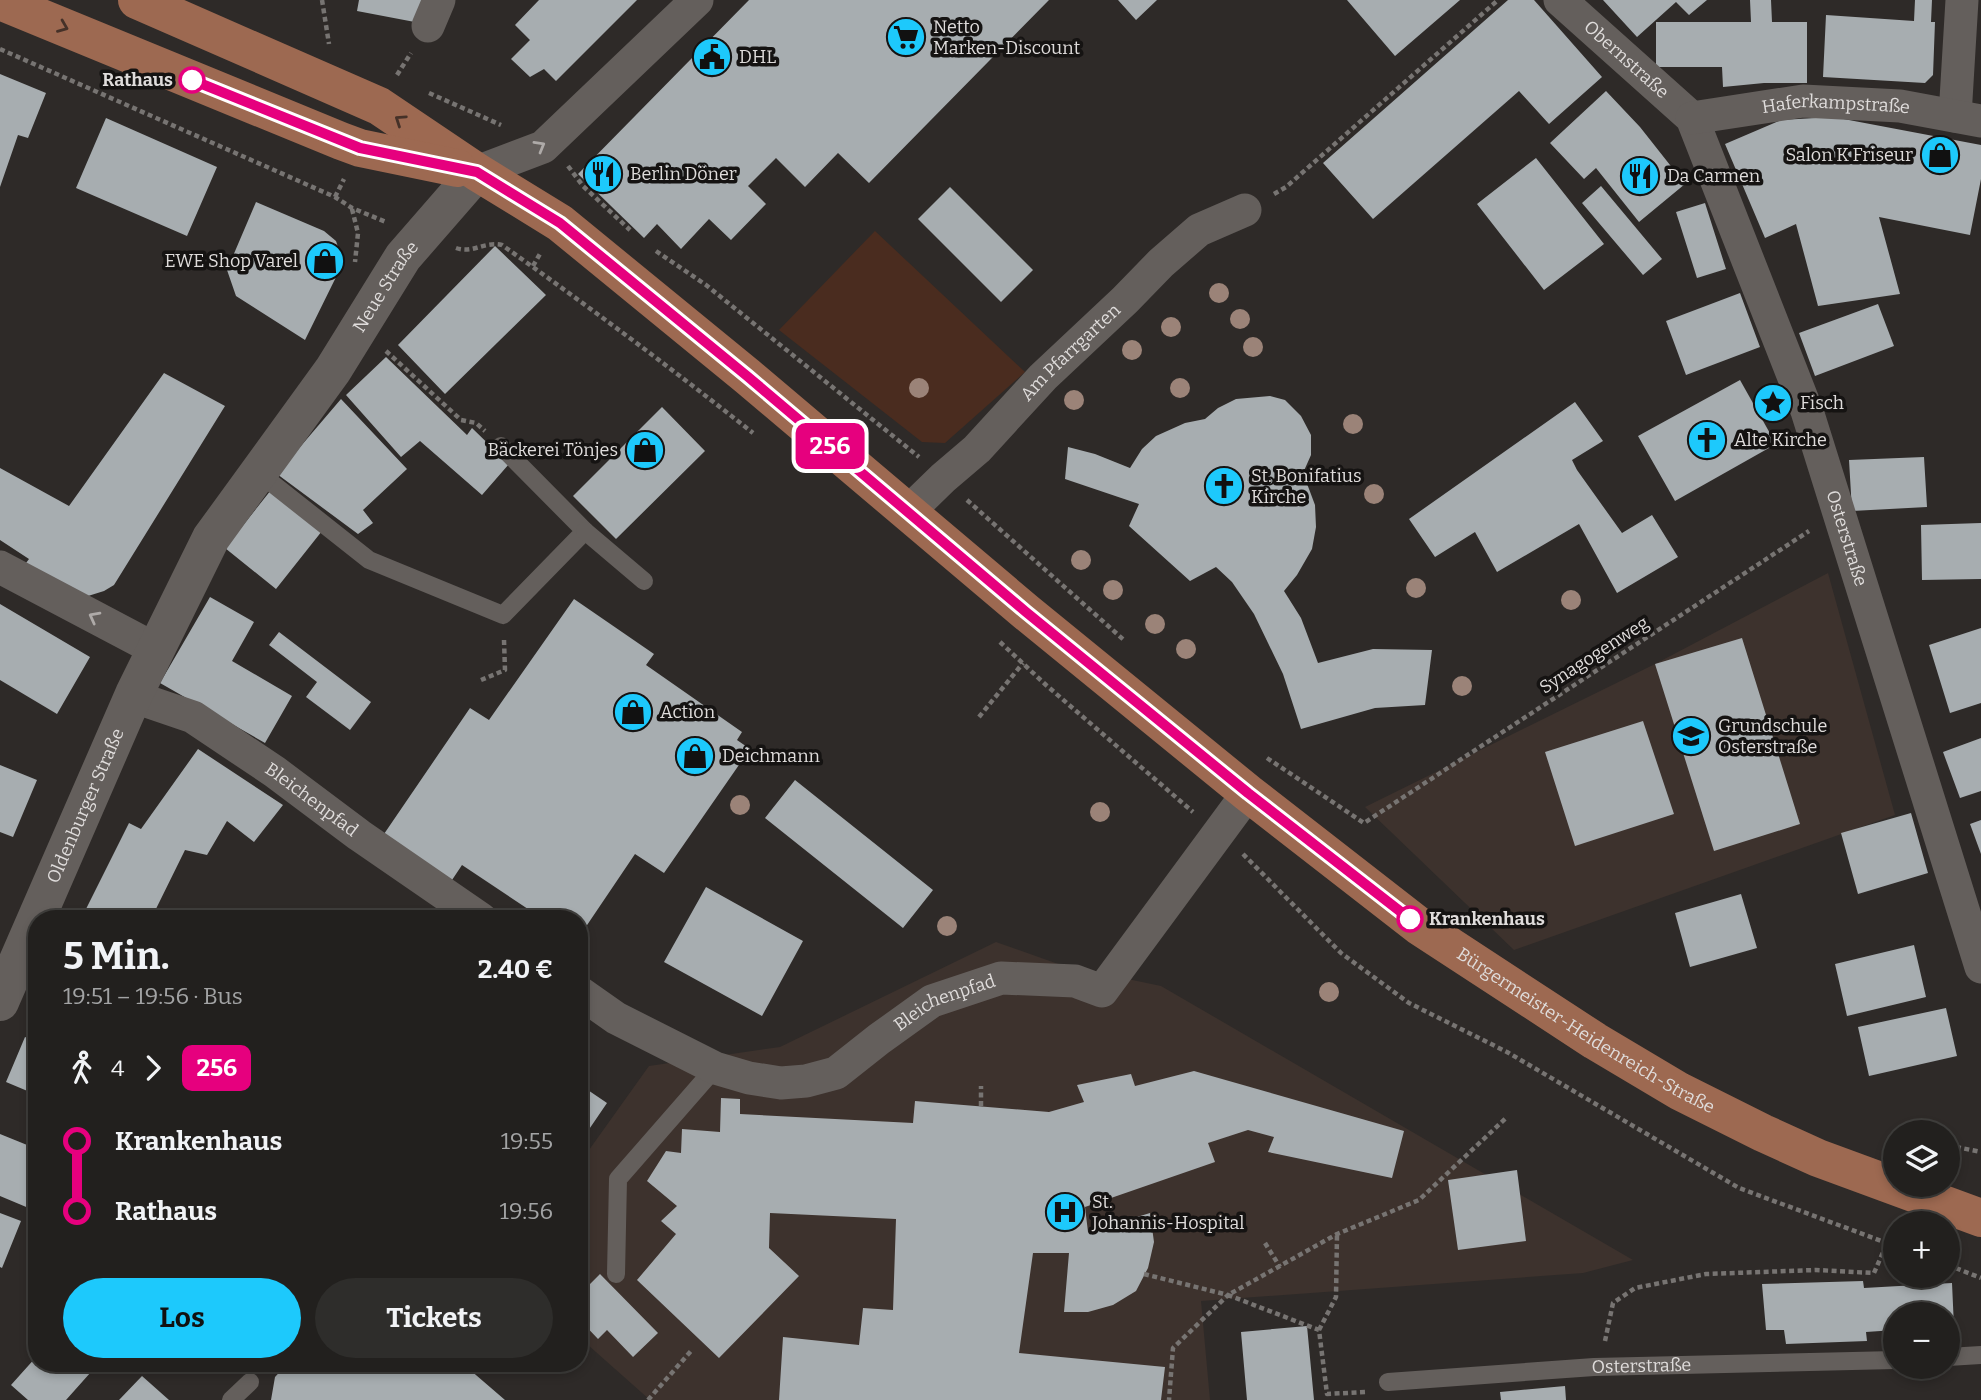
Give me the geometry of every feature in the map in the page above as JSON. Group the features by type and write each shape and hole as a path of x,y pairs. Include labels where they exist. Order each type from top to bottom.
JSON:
{"main road":[{"name":"Bürgermeister-Heidenreich-Straße","path":"137,0 379,106 576,235 1026,612 1248,793 1419,926 1595,1041 1679,1091 1818,1158 1981,1218"},
{"name":"Bürgermeister-Heidenreich-Straße","path":"0,1 360,148 477,172"},
{"name":"Neue Straße","path":"155,649 211,538 333,370 403,257 477,172"},
{"name":"Oldenburger Straße","path":"40,910 155,649"},
{"name":"Oldenburger Straße","path":"0,1002 28,938"}],"street":[{"name":"Neue Straße","path":"477,172 543,147 697,0"},
{"name":"Obernstraße","path":"1560,0 1692,118"},
{"path":"1962,0 1968,118"},
{"name":"Haferkampstraße","path":"1692,118 1803,101 1900,106 1968,118"},
{"name":"Osterstraße","path":"1692,118 1807,411 1981,967"},
{"name":"Am Pfarrgarten","path":"908,512 977,449 1044,377 1161,263 1199,230 1245,210"},
{"path":"0,567 155,649"},
{"name":"Bleichenpfad","path":"134,694 192,718 275,772 359,835 468,910"},
{"name":"Bleichenpfad","path":"588,998 616,1018 715,1068 748,1078 780,1083 806,1081 836,1073 932,1001 1001,978 1075,981 1102,991 1248,793"}],"lane":[{"path":"501,446 585,531 644,581"},
{"path":"259,473 369,560 503,615 585,531"},
{"path":"617,1274 618,1179 715,1068"},
{"path":"1960,1356 1981,1355"},
{"name":"Osterstraße","path":"1388,1382 1594,1367 1883,1360"},
{"path":"230,1400 250,1382"}],"path":[{"path":"322,0 330,49"},
{"path":"1245,210 1286,187 1498,0"},
{"path":"0,49 335,197 352,208 421,235 465,251 493,243 502,245 660,359 757,436"},
{"path":"420,89 508,128 543,147 568,166 583,186 634,233"},
{"path":"654,250 706,285 884,428 1132,648"},
{"path":"360,327 461,420 476,423 501,446"},
{"name":"Synagogenweg","path":"1262,755 1364,823 1839,511"},
{"path":"481,680 505,670 503,615"},
{"path":"994,636 1249,859 1341,953 1409,1003 1507,1052 1739,1188 1883,1242"},
{"path":"979,717 1023,663"},
{"path":"981,1106 982,1086"},
{"path":"1169,1400 1173,1348 1228,1295 1337,1234 1419,1200 1507,1117"},
{"path":"1960,1148 1981,1152"},
{"path":"1337,1234 1336,1297 1320,1330 1327,1394 1366,1392"},
{"path":"1265,1243 1280,1267"},
{"path":"1594,1367 1604,1345 1613,1303 1635,1288 1706,1274 1816,1270 1874,1273 1883,1252"},
{"path":"1960,1270 1981,1278"},
{"path":"1144,1274 1228,1295 1320,1330"},
{"path":"648,1400 691,1351"}],"shaded area":[{"path":"875,231 1025,372 945,443 922,442 779,330"},
{"name":"Grundschule Osterstraße","path":"1828,573 1895,815 1514,950 1365,807 1655,664"},
{"name":"St. Johannis-Hospital","path":"996,942 1061,965 1161,986 1633,1260 1583,1273 1201,1301 1210,1400 650,1400 588,1345 588,1151 649,1066 780,1047"}],"building":[{"path":"359,0 425,0 420,23 357,11"},
{"path":"539,0 637,0 556,81 544,69 530,77 511,59 530,40 515,25"},
{"path":"749,0 1049,0 869,183 838,153 805,187 776,158 748,186 766,204 731,240 709,219 681,249 657,224 644,238 578,174"},
{"path":"1118,0 1157,0 1136,20"},
{"path":"1347,0 1460,0 1395,56"},
{"path":"1508,0 1534,0 1602,77 1549,124 1519,91 1373,219 1323,163"},
{"path":"1603,0 1707,0 1689,15 1676,2 1637,37"},
{"path":"1750,0 1771,0 1772,22 1807,22 1807,83 1723,87 1722,67 1656,67 1656,22 1751,22"},
{"path":"1915,0 1932,0 1931,22 1935,22 1933,75 1925,83 1823,77 1826,15 1914,21"},
{"path":"0,74 46,93 28,138 18,135 0,187"},
{"path":"1606,91 1640,127 1685,184 1639,222 1596,168 1584,179 1550,143"},
{"path":"1833,117 1981,145 1981,179 1970,235 1879,217 1900,294 1818,306 1796,224 1765,238 1725,144 1781,120"},
{"path":"106,118 217,167 187,236 76,188"},
{"path":"1536,158 1604,244 1544,290 1477,204"},
{"path":"1601,186 1662,259 1643,275 1582,203"},
{"path":"950,187 1033,270 1001,302 918,219"},
{"path":"256,202 324,231 336,241 340,253 340,269 305,340 236,296 227,270"},
{"path":"1705,203 1726,269 1697,278 1676,212"},
{"path":"495,246 546,295 445,394 398,345"},
{"path":"1740,293 1760,347 1686,375 1666,321"},
{"path":"1878,304 1894,346 1815,376 1799,333"},
{"path":"386,357 467,435 472,428 509,464 482,495 420,441 401,457 346,395"},
{"path":"164,373 225,406 114,585 88,596 23,567 29,559 0,540 0,468 69,506"},
{"name":"Alte Kirche","path":"1740,380 1776,444 1675,501 1638,436"},
{"path":"1270,396 1285,400 1301,416 1311,435 1311,455 1303,473 1315,505 1316,527 1312,549 1284,591 1301,618 1318,663 1373,649 1432,650 1425,705 1375,708 1301,729 1283,674 1254,614 1232,582 1216,567 1190,581 1129,526 1139,504 1065,479 1068,447 1130,468 1142,449 1156,436 1185,423 1205,419 1218,408 1236,399"},
{"path":"341,399 407,469 363,510 373,523 358,534 277,474"},
{"path":"1575,402 1603,441 1572,460 1577,470 1622,533 1652,515 1678,557 1617,593 1579,524 1497,572 1475,532 1435,557 1409,519"},
{"path":"662,407 705,451 616,539 573,496"},
{"path":"1924,457 1927,507 1852,511 1849,460"},
{"path":"271,490 322,531 276,589 225,548"},
{"path":"1981,523 1981,579 1922,580 1921,525"},
{"path":"210,597 254,622 232,661 292,696 265,743 160,683"},
{"path":"574,599 654,654 646,665 742,732 737,740 750,749 664,873 635,854 588,924 588,910 530,910 462,865 452,880 384,834 470,708 489,720"},
{"path":"0,604 90,657 57,714 0,680"},
{"path":"1981,628 1981,703 1950,713 1929,645"},
{"path":"279,632 371,702 350,730 306,697 317,682 269,645"},
{"path":"1742,638 1800,824 1714,851 1655,664"},
{"path":"1643,721 1674,814 1575,846 1545,752"},
{"path":"1981,738 1981,791 1960,798 1943,752"},
{"path":"198,749 283,805 254,842 227,821 207,855 185,850 155,910 86,910 129,823 141,829"},
{"path":"0,765 37,780 13,837 0,832"},
{"path":"795,780 933,890 903,928 765,818"},
{"path":"1911,813 1928,873 1858,894 1841,833"},
{"path":"1981,820 1981,854 1970,824"},
{"path":"706,887 803,941 762,1016 664,962"},
{"path":"1741,894 1757,948 1690,967 1675,913"},
{"path":"1914,945 1926,997 1847,1016 1835,964"},
{"path":"1946,1008 1957,1056 1869,1076 1858,1027"},
{"path":"25,1037 28,1038 28,1091 6,1082"},
{"path":"1194,1071 1404,1131 1392,1178 1268,1152 1274,1137 1248,1130 1208,1143 1215,1162 1085,1207 1088,1232 1150,1213 1154,1242 1148,1268 1136,1291 1113,1305 1088,1312 1064,1312 1069,1253 1033,1253 1019,1353 1165,1367 1161,1400 779,1400 783,1337 859,1345 863,1308 893,1310 896,1219 770,1213 769,1248 799,1276 719,1358 637,1280 676,1234 661,1221 677,1206 647,1181 666,1151 681,1153 682,1129 720,1132 721,1098 740,1099 740,1114 913,1123 915,1101 1049,1112 1084,1102 1077,1085 1131,1074 1135,1086"},
{"path":"588,1090 607,1103 588,1131"},
{"path":"0,1134 28,1145 28,1208 0,1196"},
{"path":"1517,1170 1526,1241 1458,1250 1448,1180"},
{"path":"0,1213 21,1221 2,1268 0,1267"},
{"path":"600,1274 658,1333 633,1357 607,1330 598,1339 588,1328 588,1286"},
{"path":"1863,1281 1864,1288 1952,1288 1953,1302 1883,1302 1883,1331 1866,1332 1867,1341 1786,1344 1784,1330 1766,1330 1762,1284"},
{"path":"1307,1326 1314,1400 1247,1400 1241,1332"},
{"path":"28,1366 28,1372 91,1372 66,1400 28,1400 11,1385"},
{"path":"280,1372 472,1372 505,1400 271,1400 275,1377"},
{"path":"142,1376 169,1400 119,1400"},
{"path":"1565,1386 1566,1400 1501,1400 1500,1392"}],"bus line":[{"name":"256","path":"192,80 360,148 477,172 560,223 747,376 1026,612 1248,793 1410,919"}],"place":[{"name":"Netto Marken-Discount","path":"906,37"},
{"name":"DHL","path":"712,57"},
{"name":"Rathaus","path":"192,80"},
{"name":"Salon K Friseur","path":"1940,155"},
{"name":"Berlin Döner","path":"603,174"},
{"name":"Da Carmen","path":"1640,176"},
{"name":"EWE Shop Varel","path":"325,261"},
{"name":"Fisch","path":"1773,403"},
{"name":"Alte Kirche","path":"1707,440"},
{"name":"Bäckerei Tönjes","path":"645,450"},
{"name":"St. Bonifatius Kirche","path":"1224,486"},
{"name":"Action","path":"633,712"},
{"name":"Grundschule Osterstraße","path":"1691,736"},
{"name":"Deichmann","path":"695,756"},
{"name":"Krankenhaus","path":"1410,919"},
{"name":"St. Johannis-Hospital","path":"1065,1212"}]}
